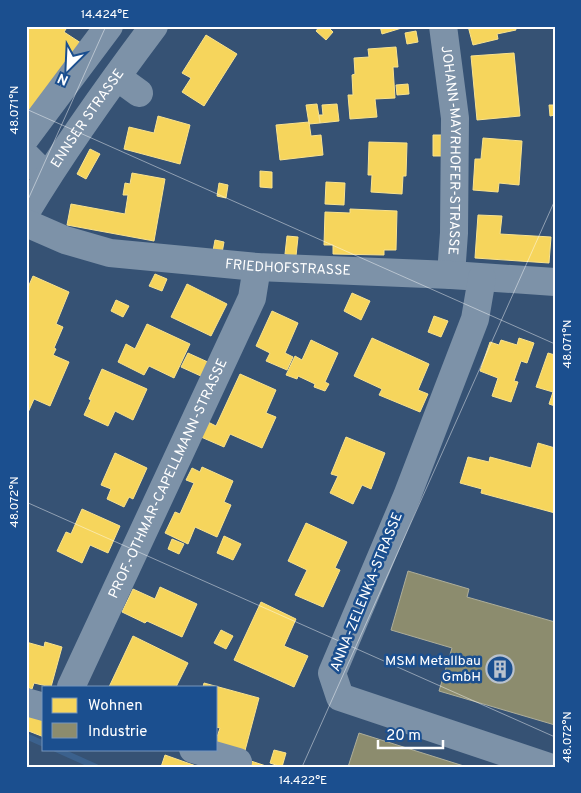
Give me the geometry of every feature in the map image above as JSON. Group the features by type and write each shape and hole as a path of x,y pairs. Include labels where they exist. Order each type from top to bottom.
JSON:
{"street":[{"path":"26,137 109,26"},
{"name":"ENNSER STRASSE","path":"26,212 47,177 116,77 154,26"},
{"name":"JOHANN-MAYRHOFER-STRASSE","path":"443,26 455,118 454,234 451,275"},
{"path":"116,77 140,93"},
{"path":"26,156 47,177"},
{"name":"FRIEDHOFSTRASSE","path":"26,223 65,240 110,252 257,267 451,275 555,282"},
{"name":"PROF.-OTHMAR-CAPELLMANN-STRASSE","path":"71,686 252,298 257,267"},
{"name":"ANNA-ZELENKA-STRASSE","path":"482,278 475,319 407,496 332,673 340,697 549,767"},
{"path":"26,702 42,706"},
{"path":"196,750 238,762"}],"building: Wohnen":[{"path":"26,26 68,26 64,32 84,45 26,125"},
{"path":"320,26 327,26 333,32 326,40 316,31"},
{"path":"380,26 405,26 405,27 382,34"},
{"path":"468,26 515,26 516,30 497,34 498,39 473,45"},
{"path":"416,31 418,42 407,44 405,33"},
{"path":"206,35 237,54 204,106 182,92 191,78 182,73"},
{"path":"396,47 398,67 393,67 395,98 375,99 377,117 350,119 348,95 353,95 352,75 355,74 354,58 369,57 368,49"},
{"path":"514,53 520,116 477,120 471,56"},
{"path":"408,84 409,94 397,95 396,85"},
{"path":"317,104 320,123 309,124 306,105"},
{"path":"337,104 339,121 320,123 319,115 323,115 322,105"},
{"path":"549,105 555,105 555,115 550,116"},
{"path":"158,116 190,125 180,164 124,149 129,127 154,133"},
{"path":"309,122 311,136 321,135 323,155 280,160 276,125"},
{"path":"433,135 443,135 443,156 433,156"},
{"path":"483,138 522,141 519,185 499,183 498,192 473,190 475,159 481,159"},
{"path":"369,142 407,143 406,176 403,176 402,194 371,192 372,175 368,175"},
{"path":"90,149 100,154 86,179 77,174"},
{"path":"260,171 272,172 272,188 260,187"},
{"path":"132,173 165,179 154,241 67,225 71,204 125,214 128,195 123,195 125,183 130,184"},
{"path":"326,182 345,183 344,205 325,204"},
{"path":"219,183 228,185 226,198 217,196"},
{"path":"350,209 397,211 396,250 384,250 384,255 333,254 333,245 324,245 325,212 350,213"},
{"path":"478,215 502,216 500,234 551,237 549,263 475,258"},
{"path":"287,236 298,237 296,256 285,254"},
{"path":"215,240 224,242 222,253 213,251"},
{"path":"155,274 167,279 162,291 149,286"},
{"path":"33,276 69,292 56,324 63,327 53,355 69,362 50,406 34,399 26,417 26,292"},
{"path":"187,284 227,304 211,336 171,317"},
{"path":"352,293 370,301 361,320 344,311"},
{"path":"116,300 129,306 123,317 111,311"},
{"path":"272,311 298,323 285,353 293,357 287,370 266,361 270,353 256,346"},
{"path":"434,316 448,321 441,337 428,332"},
{"path":"147,324 190,344 174,378 149,366 144,375 118,362 126,344 135,349"},
{"path":"372,338 429,364 418,390 428,394 420,412 379,395 382,389 354,376"},
{"path":"519,338 534,343 527,363 521,361 514,381 518,382 511,402 492,396 498,378 480,371 490,342 499,345 501,340 517,345"},
{"path":"311,340 338,353 325,382 329,384 325,391 314,387 315,384 298,376 297,379 286,375 295,356 302,360"},
{"path":"188,353 210,363 203,377 181,367"},
{"path":"548,353 555,355 555,406 549,404 553,392 536,387"},
{"path":"102,369 147,389 133,420 115,411 108,426 84,415"},
{"path":"240,374 276,390 266,413 276,417 262,448 230,434 224,447 201,437 208,422 216,426"},
{"path":"346,437 385,453 371,489 362,485 353,504 330,493 338,476 331,474"},
{"path":"538,443 555,448 555,513 481,493 482,489 460,483 468,457 489,462 490,457 531,468"},
{"path":"115,453 147,468 133,499 129,497 124,507 107,499 111,489 101,485"},
{"path":"202,467 233,481 224,502 231,505 217,537 195,527 188,544 165,533 175,512 180,514 194,483 186,480 192,468 200,472"},
{"path":"82,509 120,526 108,553 90,545 82,563 57,551 66,532 71,534"},
{"path":"306,523 347,542 335,568 340,570 323,607 295,595 307,570 288,561"},
{"path":"224,536 241,544 233,560 217,553"},
{"path":"172,539 184,544 179,554 168,549"},
{"path":"160,587 197,604 182,637 122,612 133,589 155,599"},
{"path":"261,602 296,619 284,646 308,656 294,687 234,660"},
{"path":"221,630 233,636 226,649 214,643"},
{"path":"133,636 188,663 176,686 109,686"},
{"path":"26,642 44,647 45,642 62,647 51,686 34,683 32,689 26,687"},
{"path":"204,683 215,686 203,686"},
{"path":"218,687 259,698 243,758 218,750 220,728 218,728"},
{"path":"30,715 42,720 42,736 26,730 26,723"},
{"path":"274,750 286,753 282,767 270,763"},
{"path":"165,755 199,767 161,767"},
{"path":"251,761 269,767 249,767"}],"building: Industrie":[{"name":"MSM Metallbau GmbH","path":"408,571 469,589 467,597 555,622 555,725 439,691 452,648 391,630"},
{"path":"359,733 467,767 348,767"}],"waterway":[{"path":"26,736 42,743"},
{"path":"58,750 96,767"}],"place":[{"name":"MSM Metallbau GmbH","path":"500,669"}]}
